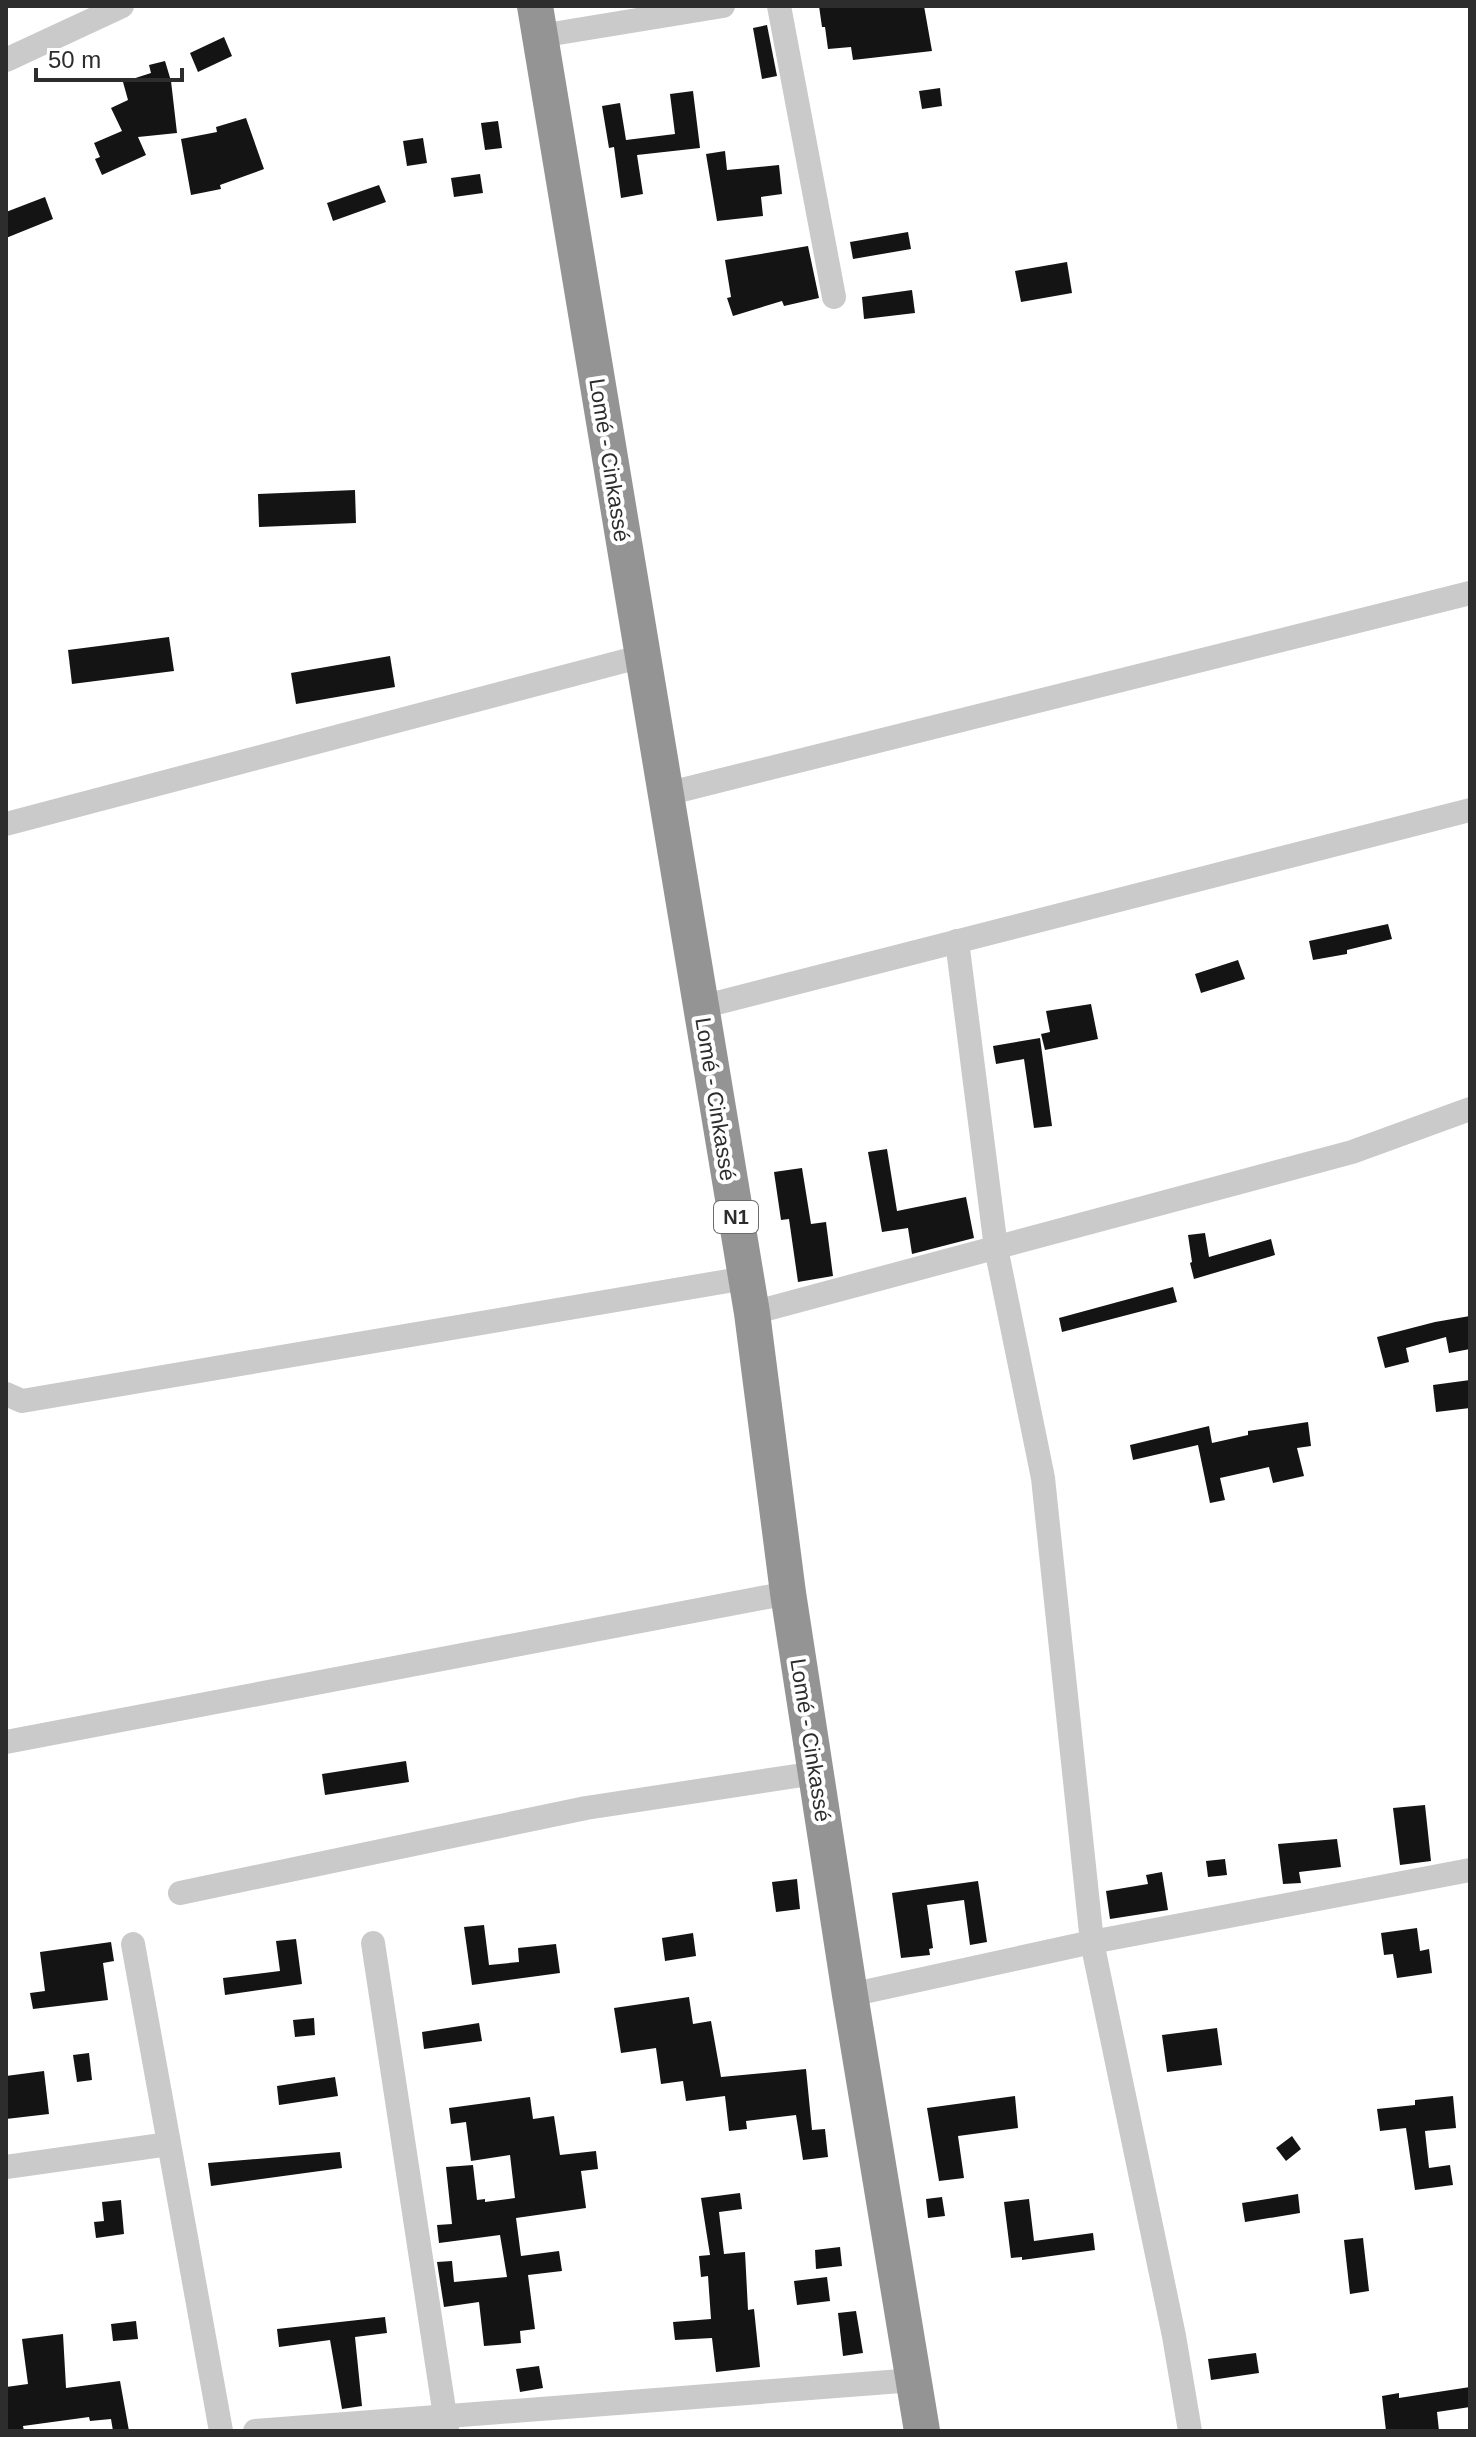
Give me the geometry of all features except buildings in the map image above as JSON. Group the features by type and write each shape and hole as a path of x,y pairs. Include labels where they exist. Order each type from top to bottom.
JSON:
{"highway":[{"name":"Lomé - Cinkassé","path":"538,21 752,1313 788,1593 922,2431"}],"street":[{"path":"6,60 122,6"},
{"path":"538,21 723,6"},
{"path":"779,6 834,297"},
{"path":"666,794 1470,593"},
{"path":"6,824 643,656"},
{"path":"701,1007 1470,810"},
{"path":"957,941 996,1248 1043,1478 1092,1942 1174,2336 1190,2431"},
{"path":"752,1313 1352,1152 1470,1109"},
{"path":"6,1394 22,1401 746,1278"},
{"path":"6,1742 788,1593"},
{"path":"180,1893 586,1808 816,1773"},
{"path":"850,1995 1092,1942 1470,1870"},
{"path":"373,1943 446,2423"},
{"path":"133,1944 221,2431"},
{"path":"6,2167 169,2144"},
{"path":"255,2431 446,2423 914,2380"}]}
